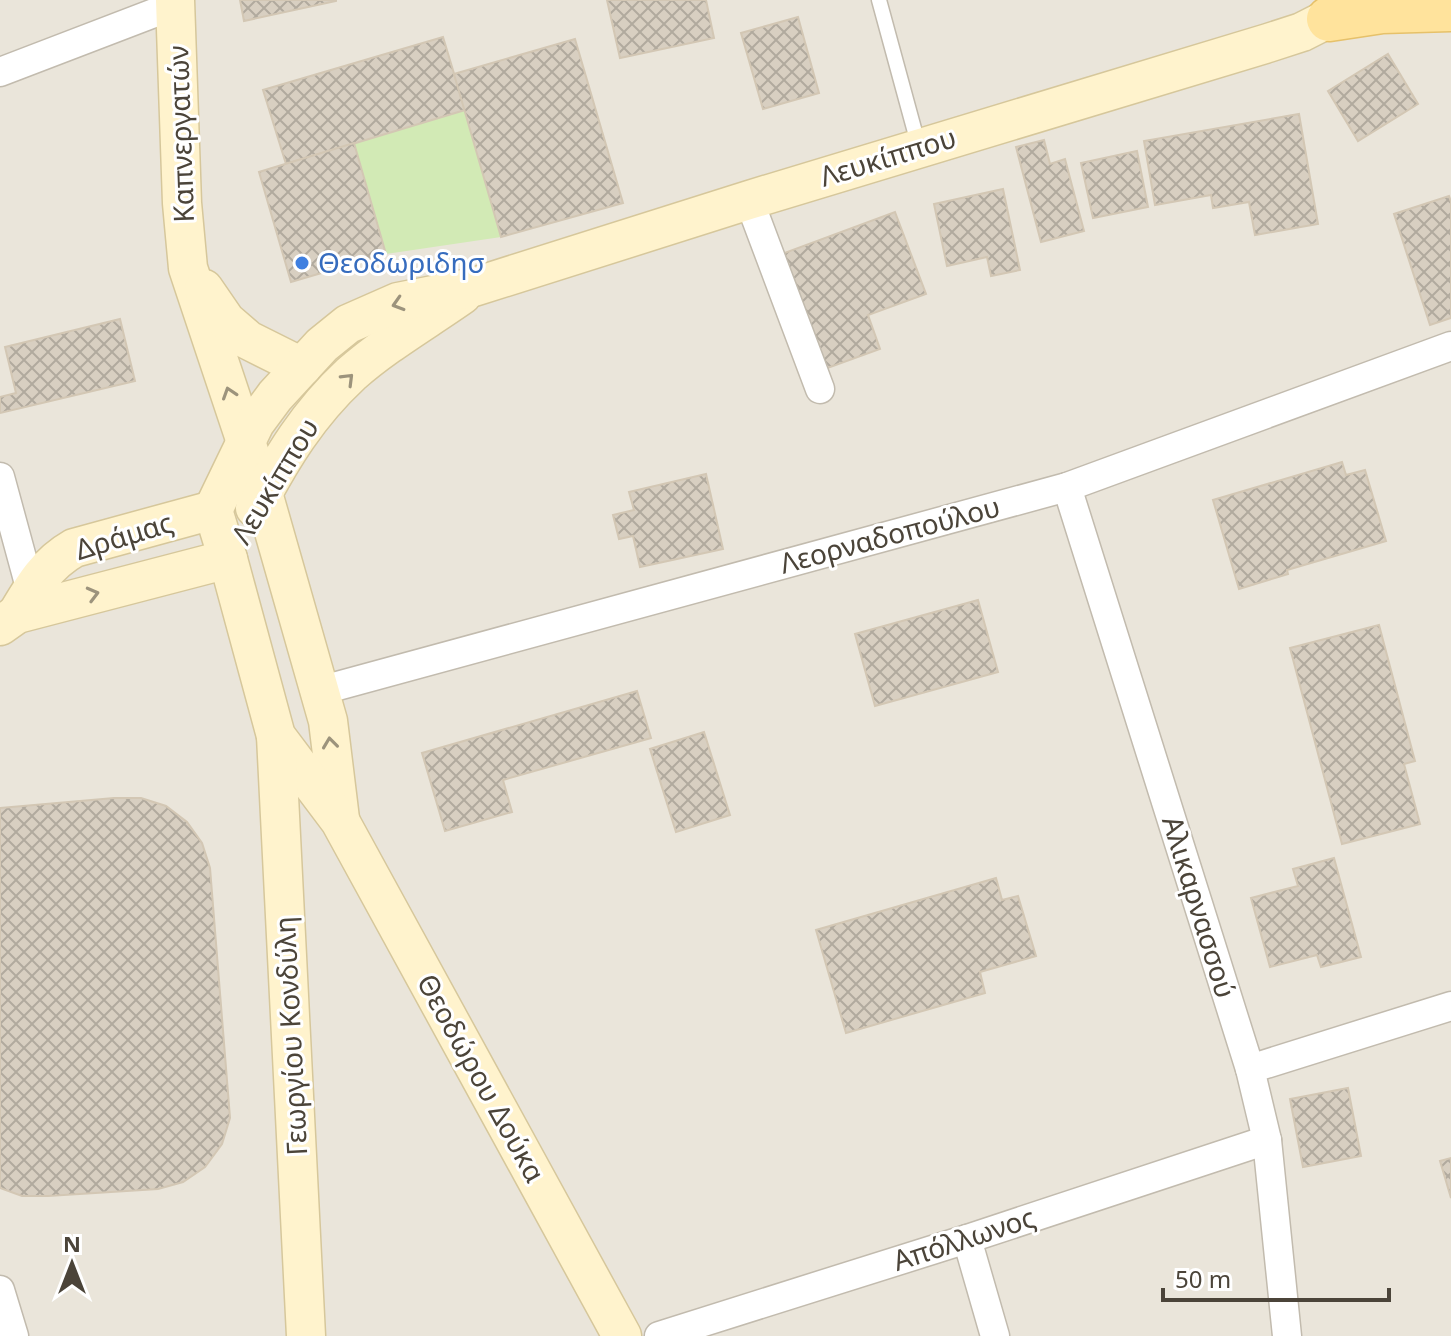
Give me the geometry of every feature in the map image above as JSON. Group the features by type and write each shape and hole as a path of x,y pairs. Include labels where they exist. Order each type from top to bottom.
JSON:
{"main road":[{"name":"Καπνεργατών","path":"175,3 182,203 188,268 263,493"},
{"path":"1334,13 1451,9"},
{"name":"Λευκίππου","path":"213,510 255,423 275,396 322,345 348,324 398,302 474,287 1334,13"},
{"path":"188,268 226,321 248,340 302,367"},
{"name":"Λευκίππου","path":"228,559 292,442 313,415 375,355 474,287"},
{"name":"Θεοδώρου Δούκα","path":"263,493 328,721 340,821"},
{"name":"Θεοδώρου Δούκα","path":"213,510 276,736 340,821 622,1336"},
{"name":"Δράμας","path":"16,610 46,569 59,556 74,548 213,510"},
{"name":"Δράμας","path":"16,610 228,559"},
{"name":"Γεωργίου Κονδύλη","path":"276,736 306,1336"}],"street":[{"path":"0,72 175,3"},
{"path":"749,200 820,389"},
{"name":"Λεορναδοπούλου","path":"319,691 1067,487 1451,346"},
{"path":"0,477 16,610"},
{"name":"Αλικαρνασσού","path":"1067,487 1250,1069 1267,1140 1287,1336"},
{"path":"1250,1069 1451,1006"},
{"name":"Απόλλωνος","path":"659,1336 1267,1140"},
{"path":"967,1239 995,1336"},
{"path":"0,1290 14,1336"}],"lane":[{"path":"879,0 919,147"}],"shaded area":[{"path":"0,0 1451,0 1451,1336 0,1336"}],"green space":[{"path":"465,110 501,237 386,254 354,143"}],"building":[{"path":"240,0 336,0 336,1 244,21"},
{"path":"607,0 706,0 714,38 620,58"},
{"path":"798,17 819,93 763,109 741,33"},
{"path":"443,37 465,110 286,164 263,90"},
{"path":"575,39 623,203 501,237 454,74"},
{"path":"1388,54 1418,104 1358,141 1328,91"},
{"path":"1299,114 1318,224 1255,235 1249,202 1213,208 1211,195 1155,205 1144,141"},
{"path":"1044,140 1050,164 1065,159 1084,231 1041,242 1016,147"},
{"path":"354,143 386,254 291,282 259,172"},
{"path":"1137,151 1148,207 1093,218 1081,163"},
{"path":"1003,189 1020,270 991,276 987,257 947,266 934,204"},
{"path":"1449,196 1451,318 1430,325 1394,214"},
{"path":"895,212 926,294 868,315 880,349 822,370 779,255"},
{"path":"120,319 135,381 0,413 0,397 16,393 5,347"},
{"path":"1342,462 1346,475 1365,470 1386,541 1287,570 1288,574 1239,589 1213,500"},
{"path":"706,474 723,549 640,567 633,536 619,539 613,515 634,510 629,492"},
{"path":"978,600 998,672 875,706 855,634"},
{"path":"1379,625 1415,761 1404,764 1420,824 1342,844 1290,648"},
{"path":"637,691 651,738 503,780 512,812 445,831 422,753"},
{"path":"704,732 730,815 676,832 650,749"},
{"path":"141,798 166,806 187,822 202,843 210,868 230,1118 222,1144 205,1167 183,1182 158,1189 22,1196 0,1188 0,808"},
{"path":"1334,858 1361,957 1321,967 1317,955 1270,967 1251,898 1298,886 1293,869"},
{"path":"996,878 1002,900 1018,896 1036,956 980,972 985,993 846,1033 816,930"},
{"path":"1348,1088 1361,1156 1303,1167 1290,1099"},
{"path":"1451,1158 1451,1198 1440,1161"}],"place":[{"name":"Θεοδωριδησ","path":"302,263"}]}
